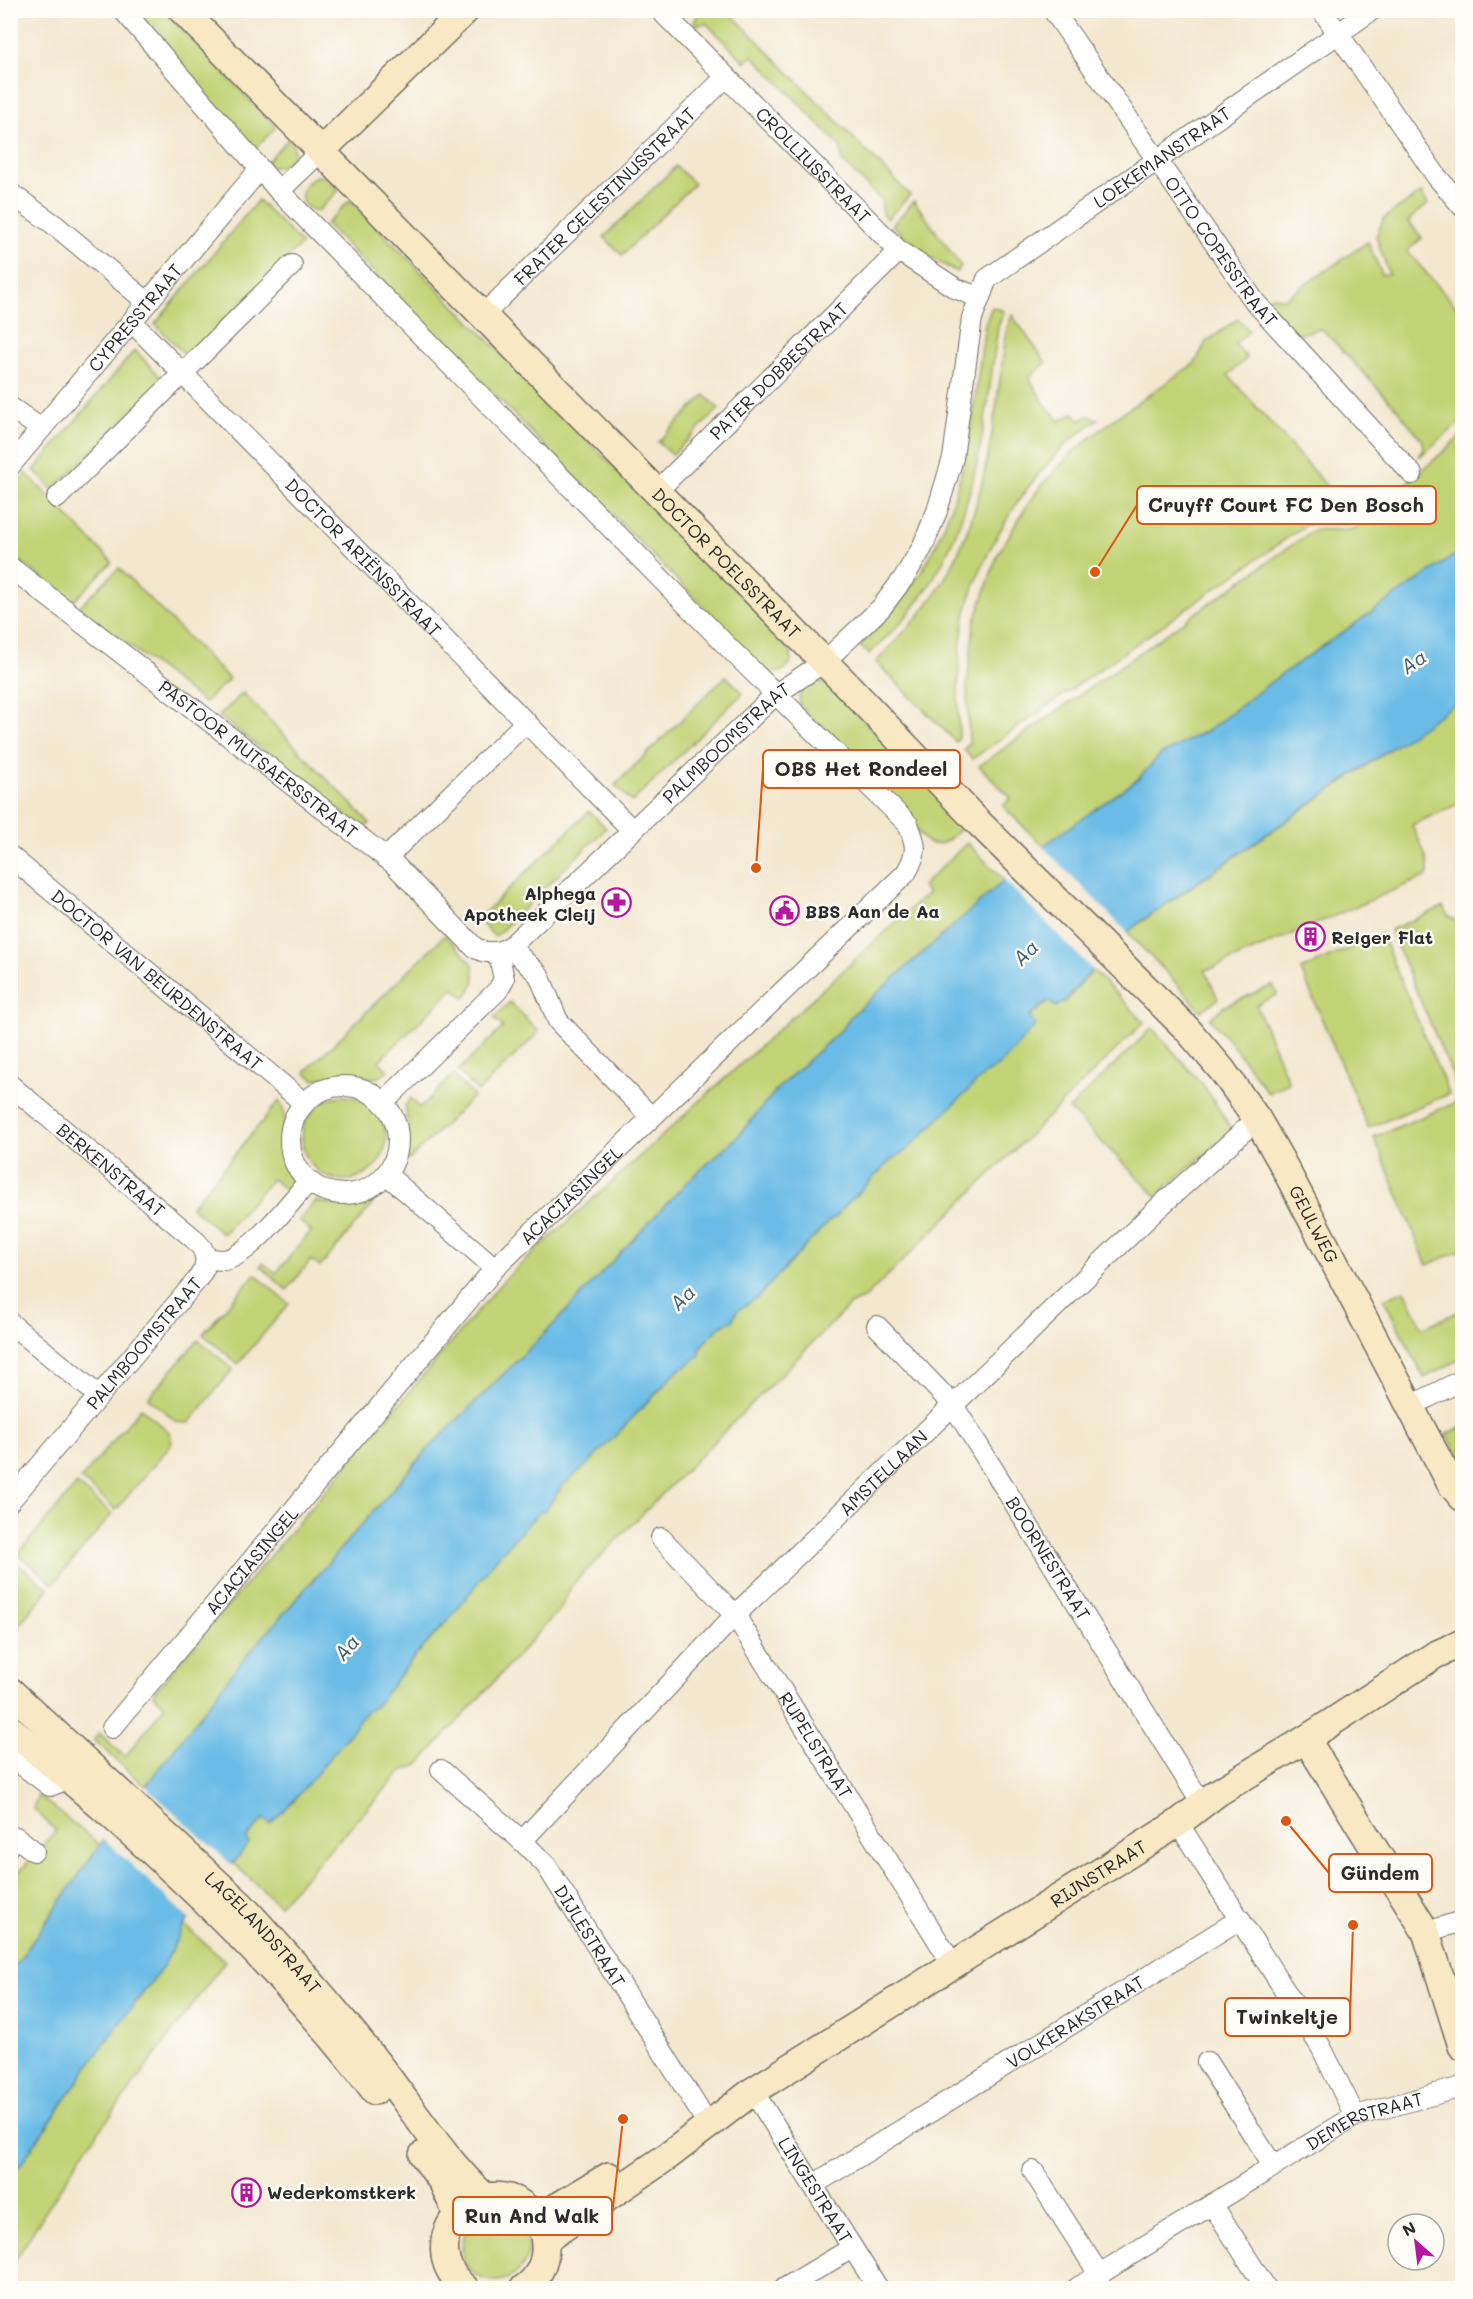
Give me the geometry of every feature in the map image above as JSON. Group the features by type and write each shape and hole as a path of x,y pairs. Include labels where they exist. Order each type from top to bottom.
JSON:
{"street":[{"path":"123,10 279,191 776,694"},
{"name":"DOCTOR POELSSTRAAT","path":"182,10 657,491 1002,845 1132,974"},
{"path":"279,191 466,10"},
{"name":"CROLLIUSSTRAAT","path":"660,10 899,251 956,288 980,298"},
{"name":"OTTO COPESSTRAAT","path":"1053,10 1255,303 1412,474"},
{"path":"1322,10 1437,177 1462,206"},
{"name":"LOEKEMANSTRAAT","path":"824,662 880,608 903,579 922,548 937,511 953,458 972,318 987,279 1372,10"},
{"name":"FRATER CELESTINUSSTRAAT","path":"483,315 726,77"},
{"name":"CYPRESSTRAAT","path":"10,466 259,170"},
{"path":"10,193 56,226 147,302"},
{"name":"PATER DOBBESTRAAT","path":"657,491 899,251"},
{"path":"57,498 292,265"},
{"name":"DOCTOR ARIËNSSTRAAT","path":"132,322 633,830"},
{"path":"10,406 41,429"},
{"name":"PASTOOR MUTSAERSSTRAAT","path":"10,567 386,858 475,948 485,952 504,949"},
{"name":"PALMBOOMSTRAAT","path":"504,949 776,694 824,662"},
{"name":"ACACIASINGEL","path":"112,1728 495,1268 906,873 913,861 916,844 908,824 776,694"},
{"path":"386,858 526,722"},
{"name":"DOCTOR VAN BEURDENSTRAAT","path":"10,856 304,1103"},
{"path":"504,949 539,975 558,1021 651,1117"},
{"path":"383,1103 498,990 504,979 504,949"},
{"name":"GEULWEG","path":"1132,974 1187,1029 1222,1070 1257,1119 1451,1484 1462,1497"},
{"name":"BERKENSTRAAT","path":"10,1085 193,1238 202,1248 206,1258"},
{"path":"335,1086 353,1086 369,1092 383,1103 394,1119 398,1138 395,1157 386,1174 373,1185 358,1192 340,1194 324,1191 309,1181 295,1165 289,1143 292,1121 304,1103 318,1092 335,1086"},
{"name":"AMSTELLAAN","path":"522,1841 735,1615 1157,1209 1257,1119"},
{"path":"386,1174 495,1268"},
{"name":"PALMBOOMSTRAAT","path":"10,1501 197,1280 204,1269 206,1258 225,1260 252,1244 309,1181"},
{"path":"10,1323 99,1396"},
{"name":"BOORNESTRAAT","path":"877,1326 953,1405 1202,1804"},
{"path":"1411,1406 1462,1380"},
{"name":"RUPELSTRAAT","path":"661,1538 735,1615 953,1965"},
{"name":"RIJNSTRAAT","path":"545,2240 706,2122 744,2097 1178,1823 1216,1793 1306,1739 1435,1655 1462,1643"},
{"name":"LAGELANDSTRAAT","path":"10,1691 99,1788 233,1913 271,1937 380,2066 459,2172 486,2198"},
{"name":"LAGELANDSTRAAT","path":"10,1729 60,1782"},
{"path":"1306,1739 1426,1932 1462,2046"},
{"name":"LAGELANDSTRAAT","path":"10,1756 60,1782 99,1788"},
{"name":"DIJLESTRAAT","path":"441,1770 546,1865 706,2122"},
{"path":"1178,1823 1321,2047 1355,2116"},
{"path":"10,1845 16,1837 34,1851"},
{"name":"LAGELANDSTRAAT","path":"233,1913 283,1982 364,2077 443,2183 452,2198 457,2214"},
{"name":"VOLKERAKSTRAAT","path":"813,2185 1240,1918"},
{"path":"1426,1932 1462,1921"},
{"path":"1207,2062 1273,2166"},
{"name":"DEMERSTRAAT","path":"1077,2289 1355,2116 1462,2086"},
{"name":"LINGESTRAAT","path":"744,2097 813,2185 878,2289"},
{"name":"RIJNSTRAAT","path":"533,2214 550,2211 706,2122"},
{"path":"1033,2171 1099,2274"},
{"path":"457,2286 448,2266 444,2249 447,2232 457,2214 468,2205 486,2198 503,2198 518,2203 533,2214 543,2231 545,2240 543,2263 533,2285"},
{"path":"1212,2204 1266,2289"},
{"path":"785,2289 852,2248"}],"green space":[{"path":"136,11 164,11 276,127 253,151"},
{"path":"700,11 728,11 910,195 887,219 882,214 882,201 842,161 841,147 753,56 745,62 706,23 697,25 694,22"},
{"path":"288,139 292,144 294,155 287,163 270,167 266,163"},
{"path":"676,166 694,184 622,255 604,237"},
{"path":"317,176 326,177 339,190 318,211 305,206 302,196 306,185"},
{"path":"1421,193 1428,204 1408,221 1422,238 1407,251 1462,313 1462,421 1419,457 1424,448 1423,441 1397,409 1326,333 1321,329 1299,334 1293,332 1266,300 1272,296 1284,299 1368,242 1382,275 1389,274 1376,236 1384,218"},
{"path":"258,200 302,244 187,357 155,324"},
{"path":"350,200 789,644 791,657 788,667 779,672 766,670 326,224"},
{"path":"914,201 961,266 957,272 922,252 892,225"},
{"path":"992,307 1004,311 998,327 989,396 976,465 957,531 924,593 898,625 869,654 860,646 897,605 921,572 952,504 961,475 973,414 985,324"},
{"path":"1012,315 1046,363 1029,378 1046,406 1060,421 1074,413 1080,421 1088,416 1098,419 1063,447 1024,492 998,534 977,579 969,601 962,636 958,694 959,737 956,742 876,662 931,600 950,570 965,538 985,469 1007,328"},
{"path":"1238,319 1249,331 1235,344 1247,358 1228,375 1347,509 1364,495 1371,502 1356,517 1348,520 1319,521 1307,524 972,759 964,750 969,743 967,685 974,624 997,556 1023,512 1040,487 1074,451 1118,416 1195,363 1206,342"},
{"path":"135,350 163,380 53,490 34,470"},
{"path":"705,395 719,409 672,455 658,442"},
{"path":"1462,435 1462,550 1275,679 1210,729 1160,755 1138,779 1043,846 1003,806 1011,798 979,766 1312,531 1357,528"},
{"path":"26,473 112,562 73,602 11,554 10,493"},
{"path":"119,568 229,679 204,703 79,607"},
{"path":"726,676 743,693 632,802 615,785"},
{"path":"816,680 827,685 965,823 949,839 939,844 928,843 802,708 799,699 801,691"},
{"path":"243,693 370,823 364,829 219,716"},
{"path":"1462,699 1462,802 1412,825 1426,857 1427,876 1205,970 1218,999 1201,1011 1127,932"},
{"path":"589,811 606,828 495,937 478,919"},
{"path":"967,843 1005,881 851,1016 844,1027 777,1089 739,1135 428,1449 241,1662 146,1787 94,1740 99,1733 125,1757 165,1706 153,1694 504,1280 928,893 922,886"},
{"path":"1443,907 1447,915 1462,925 1462,1088 1459,1090 1390,930"},
{"path":"1381,934 1449,1094 1368,1128 1301,970"},
{"path":"445,935 473,964 475,982 465,998 454,988 379,1061 388,1071 379,1077 339,1075 314,1080 305,1072"},
{"path":"1093,970 1144,1022 865,1298 851,1304 572,1585 561,1608 418,1765 402,1771 279,1905 233,1863 248,1843 246,1839 263,1819 293,1803 303,1788 354,1729 357,1721 451,1617 495,1560 538,1513 546,1509 562,1486 588,1464 692,1359 715,1330 732,1321 737,1311 758,1297 829,1221 836,1217 891,1160 907,1150 985,1074 1006,1058 1035,1025 1029,1018 1048,1001 1065,1002"},
{"path":"1273,985 1277,995 1256,1005 1289,1083 1268,1093 1232,1044 1210,1019 1223,1007"},
{"path":"510,1002 539,1032 478,1092 458,1071 503,1027 494,1018"},
{"path":"1152,1028 1205,1087 1232,1130 1156,1196 1069,1109"},
{"path":"453,1075 474,1096 409,1160 407,1158 409,1132 405,1106 411,1098 420,1108"},
{"path":"344,1096 360,1099 374,1108 383,1122 386,1138 383,1154 374,1168 360,1177 344,1180 328,1177 314,1168 305,1154 302,1138 305,1122 314,1108 328,1099"},
{"path":"1462,1100 1462,1250 1427,1265 1374,1137"},
{"path":"279,1101 285,1118 283,1152 292,1183 286,1190 272,1179 223,1234 191,1207"},
{"path":"369,1199 373,1204 320,1267 311,1260 287,1290 260,1266 263,1263 276,1273 311,1231 299,1220 316,1201 342,1205 355,1204"},
{"path":"255,1274 289,1304 238,1364 203,1334"},
{"path":"1405,1290 1422,1328 1462,1310 1462,1358 1424,1378 1384,1299"},
{"path":"198,1340 233,1369 189,1423 177,1422 148,1398"},
{"path":"141,1408 169,1432 172,1443 116,1510 81,1479"},
{"path":"1462,1427 1462,1463 1447,1434"},
{"path":"77,1484 112,1514 53,1584 18,1554"},
{"path":"13,1560 49,1589 11,1634 10,1563"},
{"path":"38,1795 100,1845 11,1972 11,1885 20,1871 56,1831 33,1808"},
{"path":"184,1925 225,1961 80,2157 11,2267 11,2178 108,2038 163,1967"},
{"path":"489,2215 501,2215 513,2220 523,2230 528,2248 526,2261 513,2276 501,2281 489,2281 477,2276 467,2266 462,2254 462,2242 467,2230 477,2220"}],"water":[{"name":"Aa","path":"1462,550 1462,699 1141,921 1107,953 1065,1001 1056,1007 1048,1001 1029,1017 1036,1025 1006,1058 985,1074 907,1150 891,1160 836,1217 829,1221 758,1297 737,1311 732,1321 723,1324 700,1347 700,1355 678,1370 588,1464 562,1486 546,1509 538,1513 495,1560 451,1617 415,1656 375,1707 362,1716 354,1729 303,1790 270,1824 263,1819 246,1839 249,1843 184,1925 163,1967 108,2038 11,2178 11,1972 100,1845 241,1662 428,1449 552,1326 684,1185 739,1135 777,1089 844,1027 851,1016 1043,846 1138,779 1160,755 1210,729 1275,679"}],"pier":[{"path":"1040,844 1129,934 1095,972 1003,879"},
{"path":"144,1785 234,1867 191,1921 102,1837"}],"place":[{"name":"Cruyff Court FC Den Bosch","path":"1095,572"},
{"name":"OBS Het Rondeel","path":"756,868"},
{"name":"Alphega Apotheek Cleij","path":"617,903"},
{"name":"BBS Aan de Aa","path":"784,911"},
{"name":"Reiger Flat","path":"1310,937"},
{"name":"Gündem","path":"1286,1821"},
{"name":"Twinkeltje","path":"1353,1925"},
{"name":"Run And Walk","path":"623,2119"},
{"name":"Wederkomstkerk","path":"246,2192"}]}
